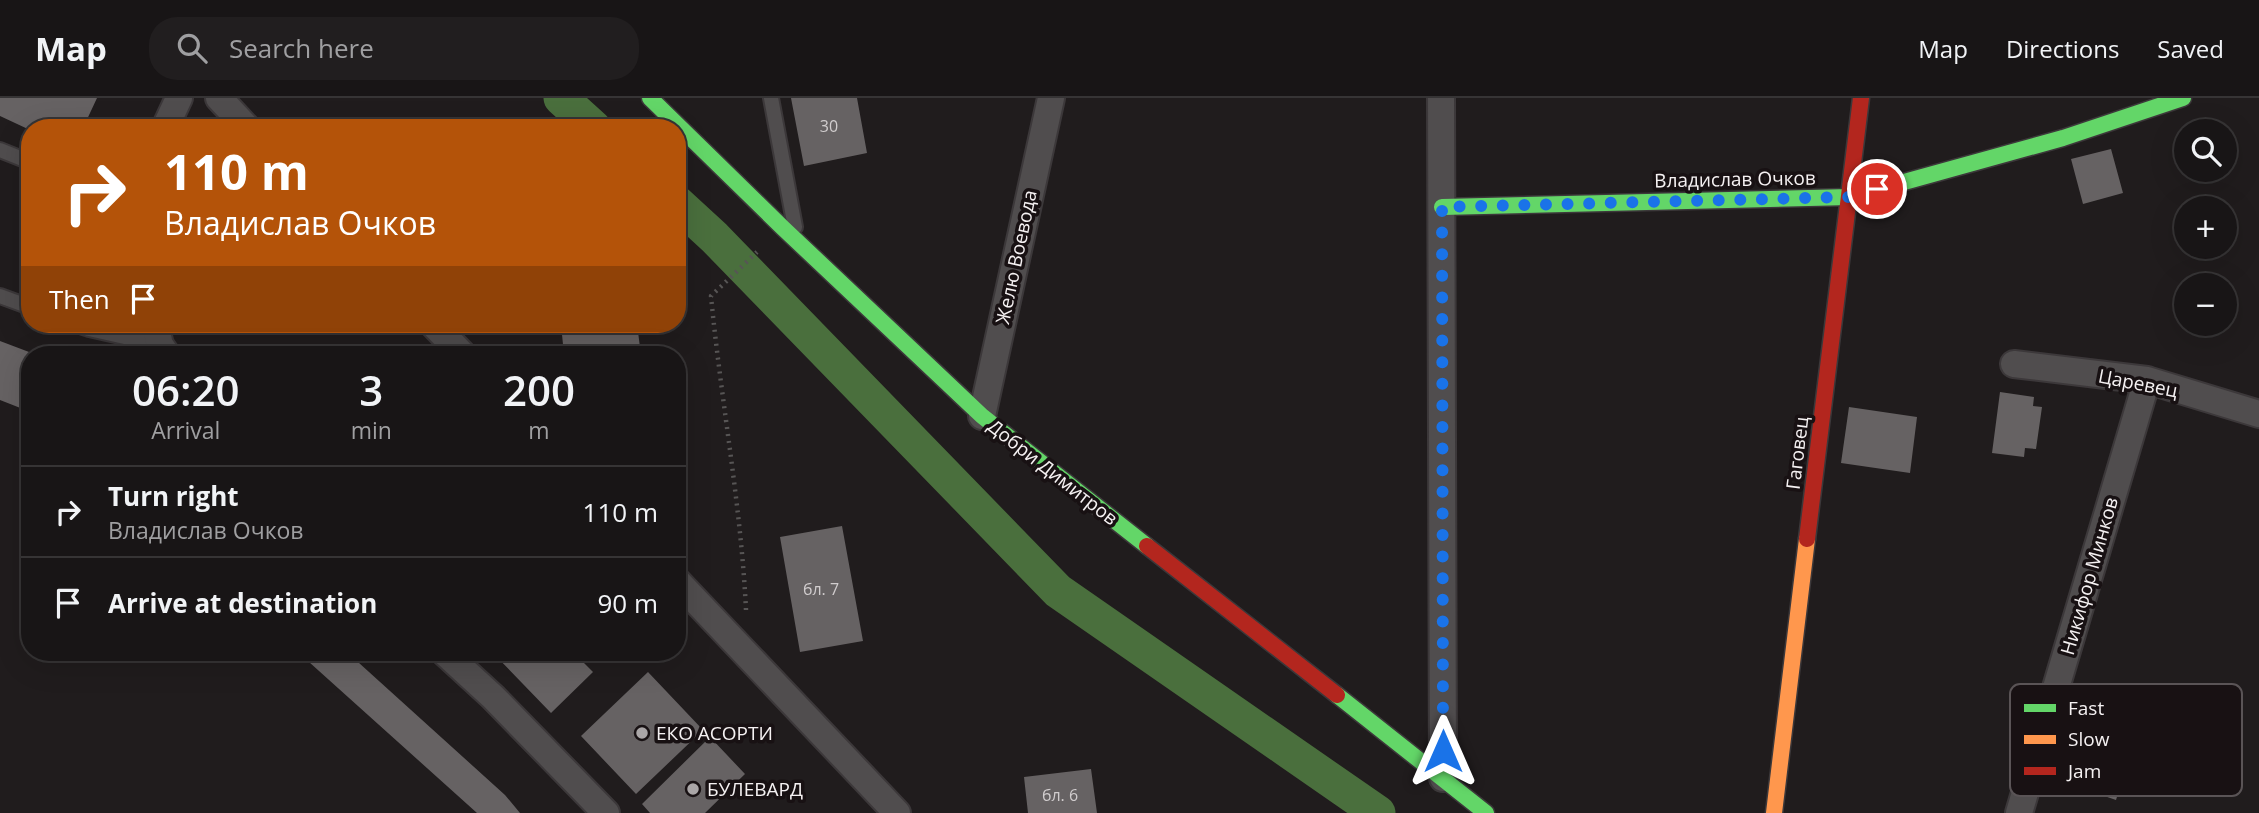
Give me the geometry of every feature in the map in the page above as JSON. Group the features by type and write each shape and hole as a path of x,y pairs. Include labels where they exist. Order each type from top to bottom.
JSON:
{"street":[{"path":"168,119 179,98"},
{"path":"219,98 239,119"},
{"name":"Добри Димитров","path":"650,98 672,119"},
{"name":"Желю Воевода","path":"982,416 1051,98"},
{"path":"1441,98 1443,778"},
{"name":"Гаговец","path":"1774,813 1861,98"},
{"name":"Владислав Очков","path":"1442,207 1850,197 2063,138 2183,98"},
{"name":"Добри Димитров","path":"686,133 982,416 1486,813"},
{"path":"442,333 454,346"},
{"name":"Царевец","path":"2014,363 2147,380 2259,414"},
{"name":"Никифор Минков","path":"2057,684 2147,380"},
{"path":"686,591 897,813"},
{"path":"454,661 493,697 606,813"},
{"name":"Никифор Минков","path":"2019,813 2024,796"}],"lane":[{"path":"771,98 798,242"},
{"path":"0,150 21,158"},
{"path":"0,296 21,304"},
{"path":"113,333 161,341"}],"path":[{"path":"748,656 738,505 717,359 711,296 759,250"}],"building":[{"path":"0,98 97,98 87,119 21,119 21,126 0,116"},
{"path":"791,98 857,98 867,153 804,166"},
{"path":"2111,149 2123,193 2083,204 2071,159"},
{"path":"562,333 638,333 640,346 563,346"},
{"path":"0,341 21,349 21,408 0,400"},
{"path":"2000,392 2034,397 2033,406 2042,407 2036,449 2025,448 2024,457 1992,453"},
{"path":"1849,407 1917,417 1910,473 1841,463"},
{"path":"842,526 863,641 800,652 780,537"},
{"path":"308,661 357,661 505,795 520,813 477,813"},
{"path":"501,661 582,661 593,672 551,713"},
{"name":"ЕКО АСОРТИ","path":"648,672 703,730 636,794 581,736"},
{"name":"БУЛЕВАРД","path":"710,737 745,774 705,813 650,813 642,804"},
{"path":"1091,769 1097,813 1028,813 1024,777"}],"waterway":[{"path":"561,98 584,119"},
{"path":"686,211 1058,591 1378,813"}],"traffic: fast":[{"path":"650,98 671,119"},
{"path":"1442,207 1850,197 2063,138 2183,98"},
{"path":"686,133 982,416 1147,546"},
{"path":"1337,695 1486,813"}],"traffic: slow":[{"path":"1774,813 1807,539"}],"traffic: jam":[{"path":"1807,539 1861,98"},
{"path":"1147,546 1337,695"}],"place":[{"name":"ЕКО АСОРТИ","path":"642,733"},
{"name":"БУЛЕВАРД","path":"693,789"}],"route":[{"path":"1443,751 1442,207 1850,197 1877,189"}]}
